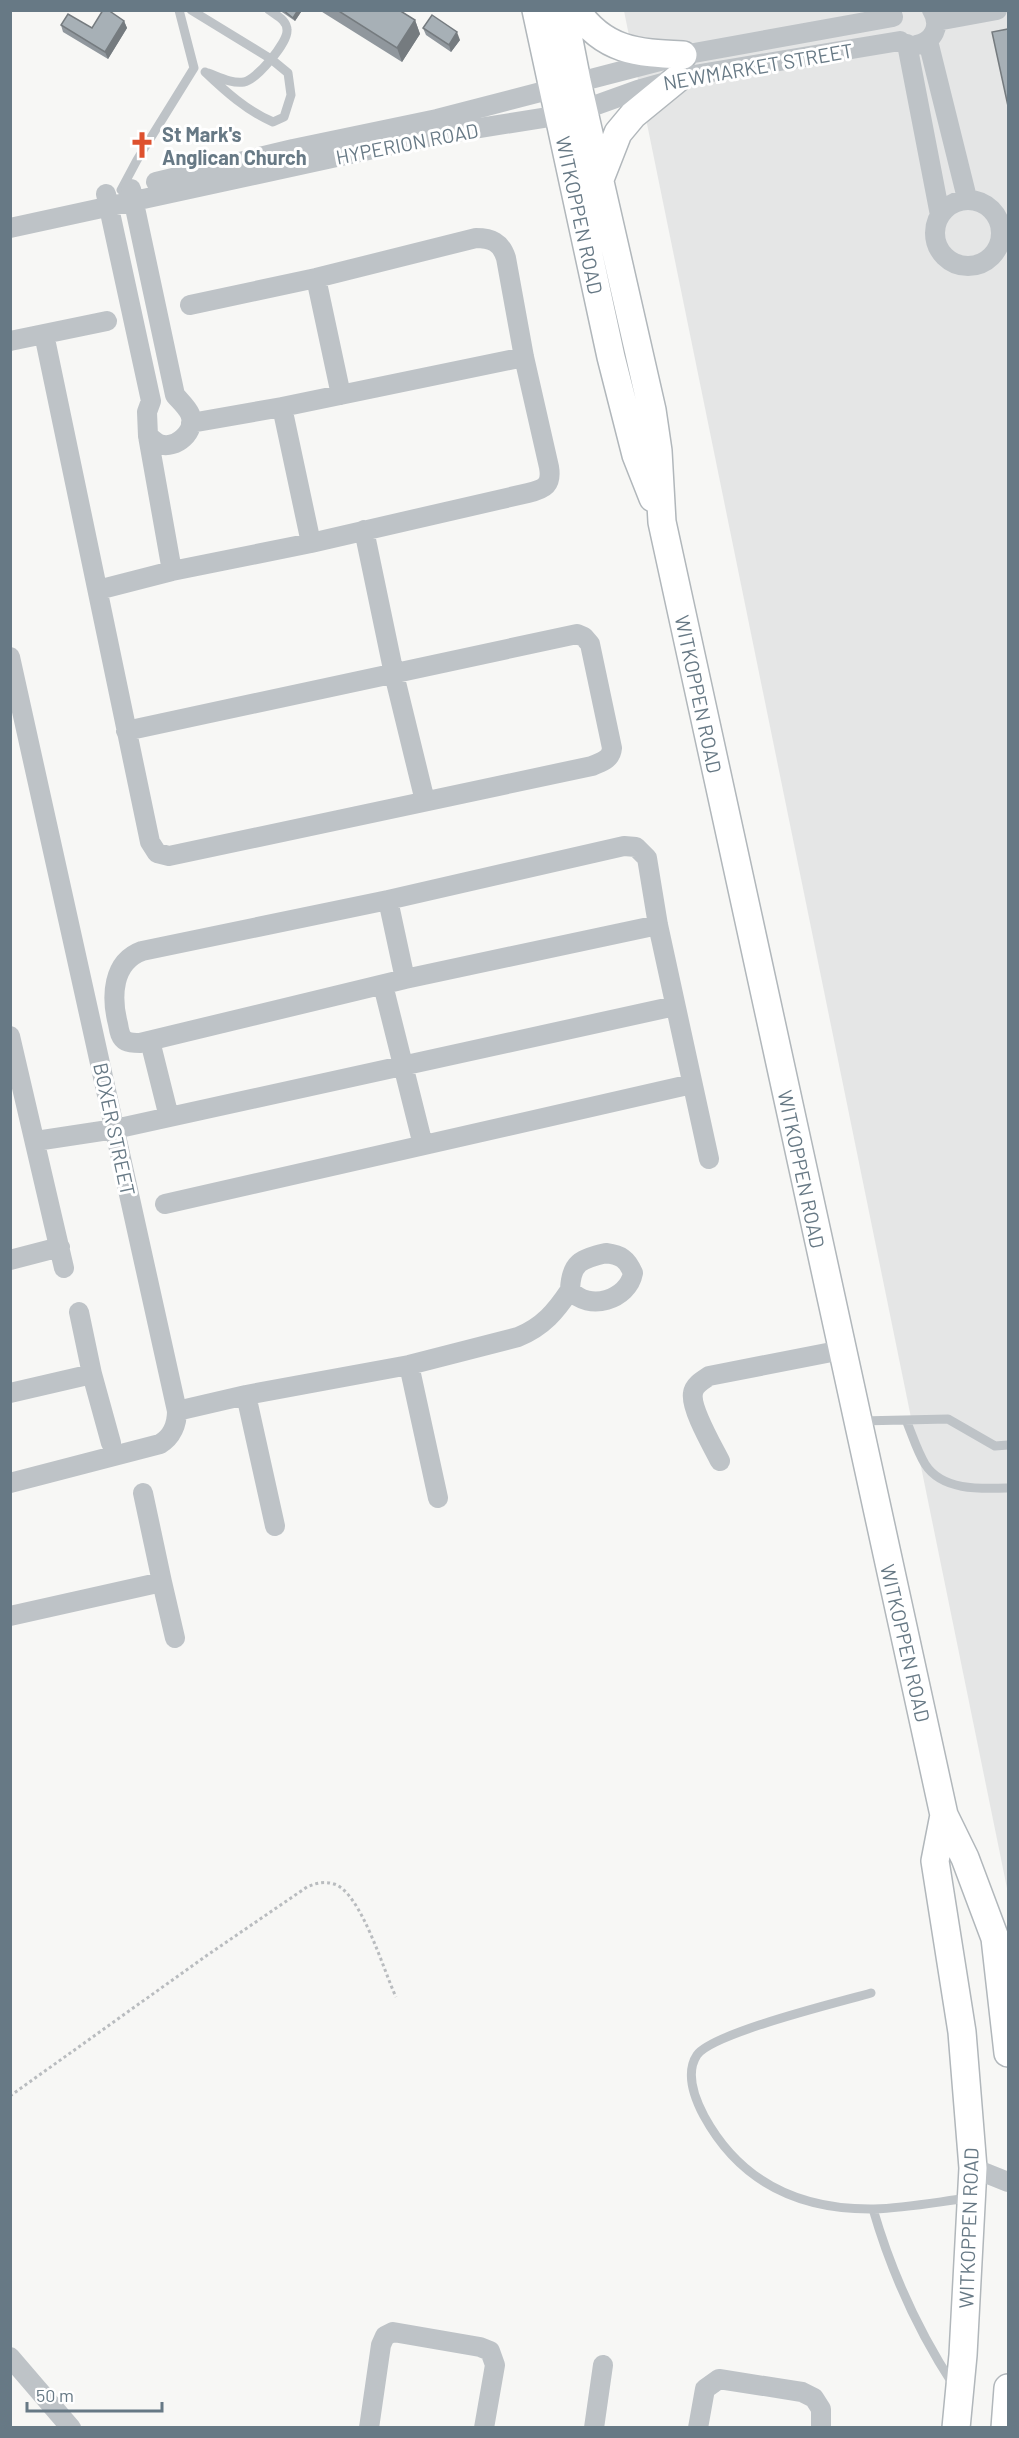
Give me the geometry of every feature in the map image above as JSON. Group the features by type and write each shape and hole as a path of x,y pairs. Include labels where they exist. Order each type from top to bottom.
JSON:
{"main road":[{"name":"WITKOPPEN ROAD","path":"536,10 565,85 611,357 636,455 662,522 944,1815 965,1858 995,1938 1008,2053"},
{"name":"WITKOPPEN ROAD","path":"563,10 565,85"},
{"path":"576,10 587,27 609,43 651,53 680,67 618,133 600,179"},
{"name":"WITKOPPEN ROAD","path":"571,112 600,179 652,410 658,451 662,522"},
{"name":"WITKOPPEN ROAD","path":"944,1815 935,1861 962,2032 973,2168 956,2427"},
{"path":"1005,2427 1008,2388"}],"street":[{"path":"967,198 928,41 933,35 934,16 997,10"},
{"name":"NEWMARKET STREET","path":"571,112 680,67 895,14"},
{"path":"895,14 893,30 904,43 940,215"},
{"name":"NEWMARKET STREET","path":"565,85 680,67 904,43 922,44 928,41"},
{"name":"HYPERION ROAD","path":"10,228 293,149 437,119 565,85"},
{"name":"HYPERION ROAD","path":"10,215 571,112"},
{"path":"120,196 158,319 175,395 190,414 191,423 185,436 170,445 160,444 148,436"},
{"path":"120,196 135,325 151,400 147,412 148,436 172,571"},
{"path":"967,198 983,203 1003,217 1001,229 1003,245 979,264 967,266 956,264 947,258 936,243 934,233 940,215 953,203 967,198"},
{"path":"98,590 172,571 311,543 540,490 549,484 549,467 524,357 506,258 500,246 488,238 476,238 316,278 190,305"},
{"path":"316,278 341,395"},
{"path":"135,325 158,319"},
{"path":"10,341 107,321"},
{"path":"44,334 126,731 150,842 160,855 169,856 592,766 606,760 611,755 612,746 592,649 584,637 572,634 126,731"},
{"path":"191,423 282,407 524,357"},
{"path":"282,407 311,543"},
{"path":"364,530 394,674 424,801"},
{"name":"BOXER STREET","path":"10,657 17,715 115,1129 177,1411"},
{"path":"658,925 405,979 150,1041 133,1043 126,1041 121,1036 115,1015 114,990 119,973 134,954 388,900 624,846 636,847 646,858 658,925 709,1159"},
{"path":"388,900 405,979"},
{"path":"382,985 423,1145"},
{"path":"36,1141 115,1129 675,1006"},
{"path":"10,1036 64,1268"},
{"path":"150,1041 169,1117"},
{"path":"165,1204 692,1084"},
{"path":"10,1260 60,1247"},
{"path":"10,1482 160,1444 166,1441 171,1433 177,1419 177,1411 246,1395 409,1365 532,1331 545,1322 570,1290"},
{"path":"79,1312 92,1374 111,1443"},
{"path":"720,1461 694,1404 693,1392 700,1381 709,1376 842,1350"},
{"path":"409,1365 438,1498"},
{"path":"10,1393 92,1374"},
{"path":"246,1395 275,1526"},
{"path":"143,1493 175,1638"},
{"path":"10,1616 162,1582"},
{"path":"973,2168 1008,2182"},
{"path":"369,2427 381,2345 385,2336 393,2332 480,2347 490,2351 495,2365 484,2427"},
{"path":"10,2356 71,2427"},
{"path":"594,2427 603,2365"},
{"path":"698,2427 705,2389 719,2379 807,2394 821,2409 821,2427"}],"lane":[{"path":"120,196 141,153 194,68 179,10"},
{"path":"191,10 271,59 288,73 291,95 284,117 273,122 263,118 223,89 205,72"},
{"path":"194,68 228,80 246,82 271,59 286,38 287,28 283,20 269,10"},
{"path":"857,1421 948,1419 995,1446 1008,1445"},
{"path":"906,1420 925,1464 942,1480 968,1487 1008,1488"},
{"path":"871,1993 712,2042 697,2055 691,2070 693,2087 700,2109 717,2139 757,2179 796,2199 820,2204 873,2209 971,2198"},
{"path":"873,2209 885,2251 898,2280 936,2357 959,2392"}],"path":[{"path":"10,2096 206,1956 307,1887 318,1883 335,1884 345,1890 358,1909 374,1941 396,1997"}],"shaded area":[{"path":"624,11 1008,11 1008,1893"}],"building":[{"path":"103,10 108,10 124,21 105,52 61,25 68,14 92,28"},
{"path":"283,10 298,10 293,18"},
{"path":"337,10 399,10 415,20 397,48"},
{"path":"432,15 457,32 449,45 423,28"},
{"path":"1008,29 1008,106 992,32"}],"place":[{"name":"St Mark's Anglican Church","path":"142,145"}]}
